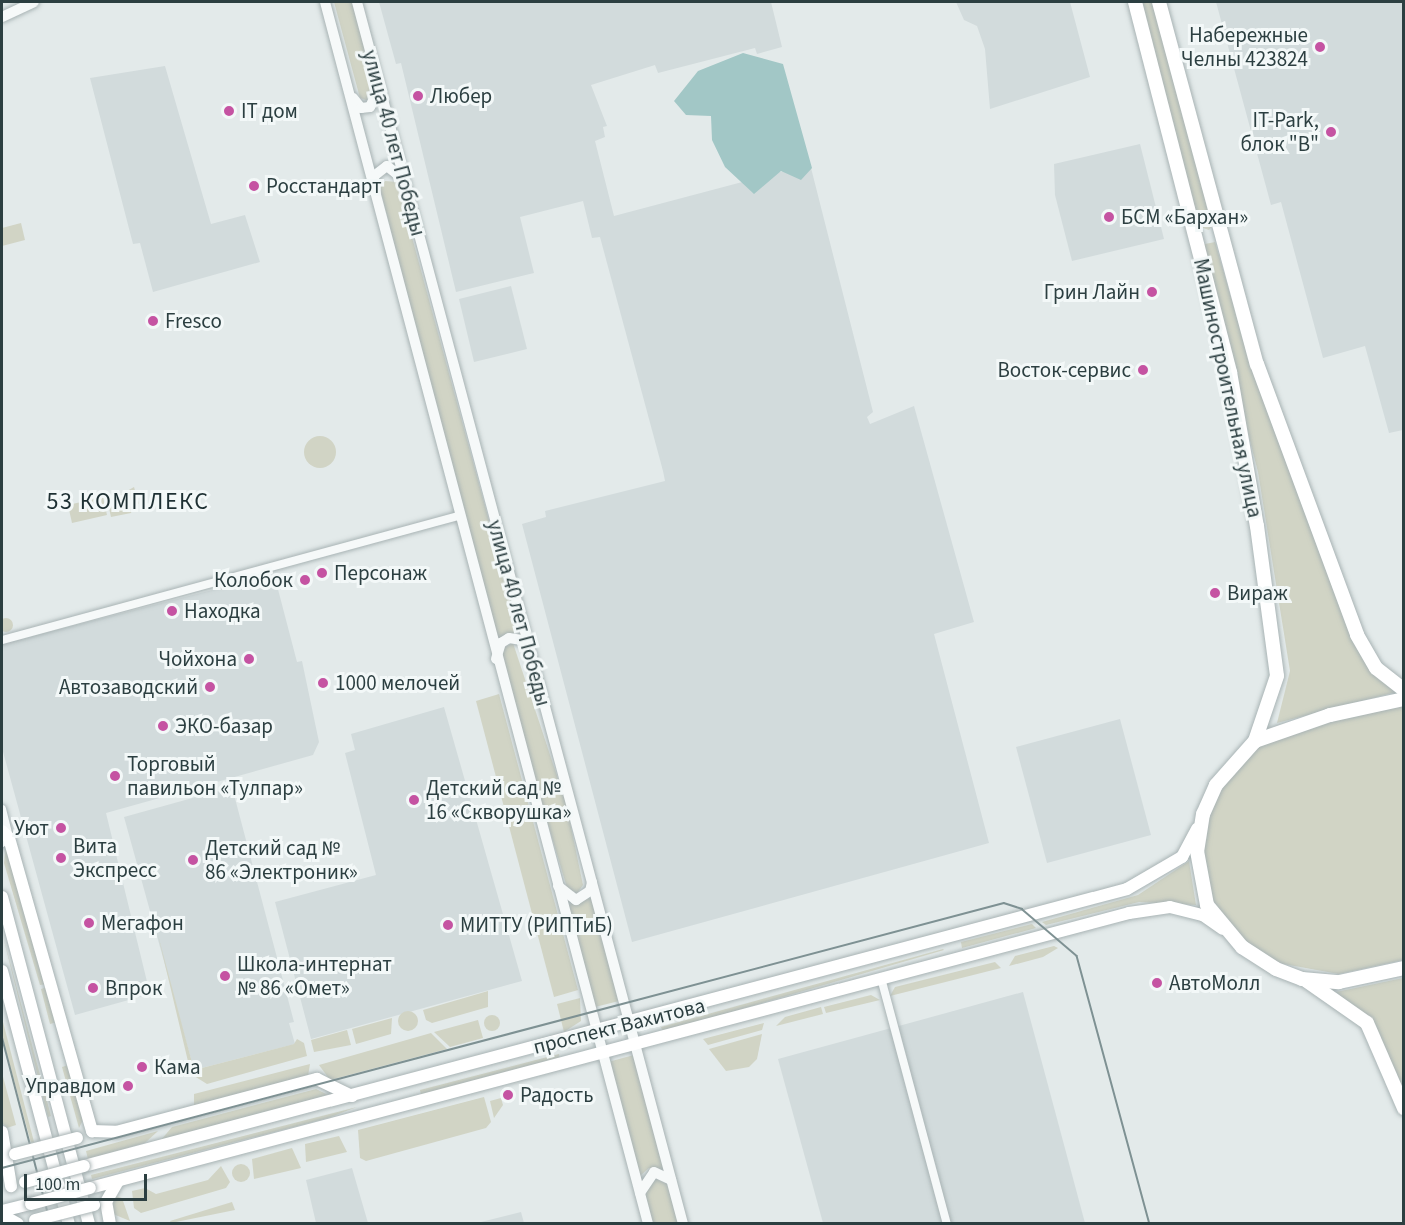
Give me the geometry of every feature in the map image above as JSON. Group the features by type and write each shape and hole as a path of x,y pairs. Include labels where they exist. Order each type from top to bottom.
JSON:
{"main road":[{"name":"Машиностроительная улица","path":"1136,2 1240,422 1277,655 1273,699 1255,741"},
{"name":"Машиностроительная улица","path":"1159,2 1216,221 1257,364 1358,635 1376,668 1404,690"},
{"path":"1192,226 1209,237 1215,234 1216,221"},
{"path":"1404,699 1330,715 1255,741 1216,785 1203,814 1199,881 1223,928 1276,969 1302,979 1367,1023 1404,1108"},
{"name":"проспект Вахитова","path":"6,1187 934,942 1142,883 1182,857 1203,814"},
{"path":"4,837 88,1128"},
{"path":"2,897 89,1224"},
{"name":"проспект Вахитова","path":"2,1213 601,1052 1151,909 1188,911 1223,928"},
{"path":"934,942 958,946 939,963"},
{"path":"1302,979 1339,982 1404,968"},
{"path":"2,971 69,1224"},
{"path":"88,1128 105,1134 317,1079 352,1096"},
{"path":"390,1086 415,1090 393,1109"},
{"path":"11,1154 76,1138 88,1128"},
{"path":"2,1132 11,1154 6,1187"},
{"path":"33,1222 100,1207 118,1181"},
{"path":"100,1207 110,1224"},
{"path":"2,1213 18,1224"}],"street":[{"path":"2,17 33,2"},
{"name":"улица 40 лет Победы","path":"325,2 496,663 648,1224"},
{"name":"улица 40 лет Победы","path":"357,2 683,1224"},
{"path":"348,90 361,108 370,107 376,102 378,82"},
{"path":"376,196 379,169 387,166 404,180"},
{"path":"2,640 458,516"},
{"path":"496,663 496,651 509,638 522,640 530,651"},
{"path":"2,809 4,837"},
{"path":"558,886 576,900 590,891 592,881"},
{"path":"881,978 947,1224"},
{"path":"640,1193 648,1174 659,1172 671,1180"}],"shaded area":[{"path":"334,2 352,2 375,87 369,101 360,98"},
{"path":"379,2 771,2 782,47 757,54 755,48 658,73 655,65 591,85 607,126 603,127 605,137 595,141 614,216 810,164 873,412 867,417 870,424 914,406 974,622 934,634 989,843 632,942 522,524 546,517 545,511 665,481 663,471 600,237 592,238 583,201 520,217 534,273 456,292 401,63 396,64"},
{"path":"956,2 1070,2 1090,77 990,109 985,49 977,26 964,20"},
{"path":"1139,2 1152,2 1213,225 1209,230 1200,227"},
{"path":"1216,2 1403,2 1403,430 1389,433 1365,346 1323,358 1281,202 1271,205"},
{"path":"165,66 211,224 245,215 260,262 153,292 140,243 133,244 90,78"},
{"name":"БСМ «Бархан»","path":"1140,144 1164,239 1072,261 1055,195 1054,164"},
{"path":"385,181 397,182 519,631 495,641 380,188"},
{"path":"21,223 25,240 2,246 2,228"},
{"path":"1215,242 1251,366 1372,670 1396,692 1277,723 1290,671 1258,472 1200,245"},
{"path":"511,286 527,349 474,362 459,299"},
{"path":"320,436 331,441 336,452 331,463 320,468 309,463 304,452 309,441"},
{"path":"134,487 139,504 120,495"},
{"path":"106,495 133,508 131,513 111,517"},
{"path":"103,497 107,515 72,523 68,505"},
{"path":"274,574 297,662 302,661 319,742 313,755 106,813 150,994 75,1015 2,748 2,644"},
{"path":"6,618 11,620 13,625 11,630 6,632 1,630 -1,625 1,620"},
{"path":"513,643 566,803 583,885 576,895 568,891 520,731 502,655 505,647"},
{"path":"499,694 578,990 554,997 476,701"},
{"path":"1403,703 1403,960 1339,974 1278,963 1251,947 1214,906 1203,859 1205,826 1219,791 1262,744 1301,728"},
{"path":"444,707 522,981 311,1039 275,902 376,875 345,753 355,750 351,734"},
{"path":"1120,719 1151,835 1047,863 1016,747"},
{"path":"232,787 294,1022 289,1023 295,1044 194,1070 124,817"},
{"path":"6,846 47,984 40,985 4,863"},
{"path":"1189,861 1196,905 1139,902 1046,925 1042,922 1138,895"},
{"path":"591,898 619,1001 595,1007 568,905"},
{"path":"1032,924 1036,928 962,948 961,942"},
{"path":"157,931 194,1070 294,1044 297,1039 304,1043 307,1056 207,1084 191,1074"},
{"path":"2,932 51,1116 48,1117"},
{"path":"1054,946 1058,948 1043,957 1009,966 1015,956"},
{"path":"943,949 663,1032 661,1027"},
{"path":"995,962 1001,968 890,996 895,987"},
{"path":"1403,978 1403,1092 1375,1026 1336,992"},
{"path":"47,987 57,1022 50,1024 41,989"},
{"path":"488,991 488,1007 432,1023 426,1020 423,1010"},
{"path":"1023,992 1085,1223 823,1223 778,1059"},
{"path":"871,995 880,1000 826,1013 824,1007"},
{"path":"580,998 581,1021 564,1032 557,1004"},
{"path":"821,1007 823,1014 776,1026 785,1017"},
{"path":"408,1011 415,1014 418,1021 415,1028 408,1031 401,1028 398,1021 401,1014"},
{"path":"492,1015 498,1017 500,1023 498,1029 492,1031 486,1029 484,1023 486,1017"},
{"path":"2,1018 34,1142 31,1143 2,1036"},
{"path":"392,1018 391,1034 356,1044 352,1029"},
{"path":"478,1020 483,1038 450,1047 434,1032"},
{"path":"764,1023 762,1030 708,1045 703,1039"},
{"path":"347,1030 351,1045 314,1052 311,1040"},
{"path":"431,1033 447,1049 330,1080 319,1065"},
{"path":"762,1034 757,1059 749,1067 726,1071 709,1049"},
{"path":"559,1054 560,1059 421,1095 420,1090"},
{"path":"634,1055 663,1169 649,1168 640,1176 608,1062"},
{"path":"310,1064 308,1076 194,1106 194,1094"},
{"path":"68,1065 83,1120 79,1128 62,1067"},
{"path":"2,1073 16,1125 7,1128 2,1123"},
{"path":"316,1089 328,1095 161,1140 172,1127"},
{"path":"484,1097 491,1122 486,1128 366,1161 360,1158 358,1130"},
{"path":"501,1098 503,1105 494,1118 490,1101"},
{"path":"357,1107 328,1118 92,1179 91,1175"},
{"path":"158,1131 145,1143 88,1159 86,1151"},
{"path":"339,1136 347,1152 306,1162 305,1144"},
{"path":"292,1148 301,1168 254,1179 252,1159"},
{"path":"241,1164 247,1167 250,1173 247,1179 241,1182 235,1179 232,1173 235,1167"},
{"path":"221,1166 230,1182 226,1188 141,1213 134,1208 132,1191 145,1188 156,1194 208,1180"},
{"path":"352,1168 368,1223 316,1223 306,1180"},
{"path":"652,1177 667,1184 678,1223 652,1223 644,1193"},
{"path":"115,1196 122,1198 130,1221 113,1214 110,1203"},
{"path":"232,1202 235,1210 171,1223 170,1221"},
{"path":"521,1212 524,1223 477,1223"}],"water":[{"path":"743,53 783,64 812,168 801,180 781,171 754,194 725,167 712,140 711,116 686,115 674,101 698,71"}],"tram line":[{"path":"2,1168 1004,903 1022,909 1077,956 1150,1224"},
{"path":"2,1036 51,1224"}],"place":[{"name":"Набережные Челны 423824","path":"1320,47"},
{"name":"Любер","path":"418,96"},
{"name":"IT дом","path":"229,111"},
{"name":"IT-Park, блок \"В\"","path":"1331,132"},
{"name":"Росстандарт","path":"254,186"},
{"name":"БСМ «Бархан»","path":"1109,217"},
{"name":"Грин Лайн","path":"1152,292"},
{"name":"Fresco","path":"153,321"},
{"name":"Восток-сервис","path":"1143,370"},
{"name":"Персонаж","path":"322,573"},
{"name":"Колобок","path":"305,580"},
{"name":"Вираж","path":"1215,593"},
{"name":"Находка","path":"172,611"},
{"name":"Чойхона","path":"249,659"},
{"name":"1000 мелочей","path":"323,683"},
{"name":"Автозаводский","path":"210,687"},
{"name":"ЭКО-базар","path":"163,726"},
{"name":"Торговый павильон «Тулпар»","path":"115,776"},
{"name":"Детский сад № 16 «Скворушка»","path":"414,800"},
{"name":"Уют","path":"61,828"},
{"name":"Вита Экспресс","path":"61,858"},
{"name":"Детский сад № 86 «Электроник»","path":"193,860"},
{"name":"Мегафон","path":"89,923"},
{"name":"МИТТУ (РИПТиБ)","path":"448,925"},
{"name":"Школа-интернат № 86 «Омет»","path":"225,976"},
{"name":"АвтоМолл","path":"1157,983"},
{"name":"Впрок","path":"93,988"},
{"name":"Кама","path":"142,1067"},
{"name":"Управдом","path":"128,1086"},
{"name":"Радость","path":"508,1095"}],"district":[{"name":"53 КОМПЛЕКС","path":"128,502"}]}
